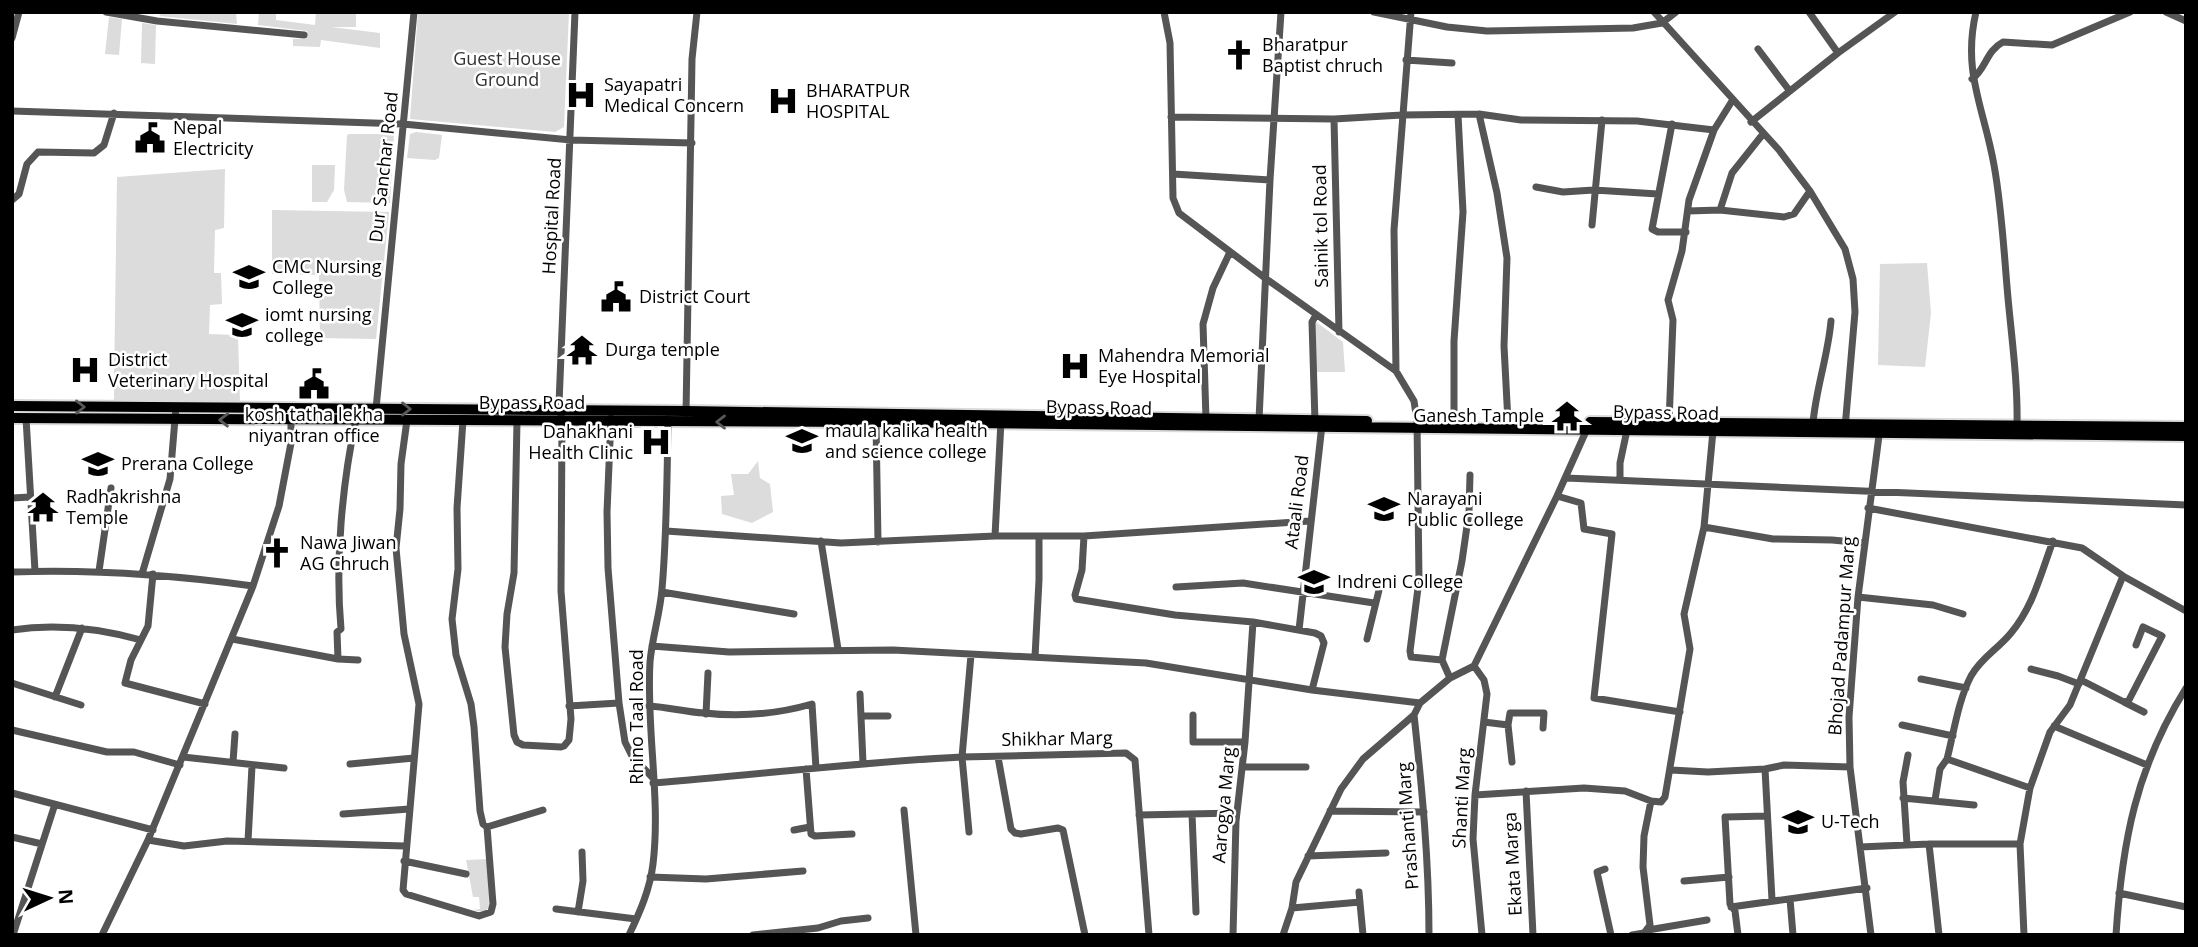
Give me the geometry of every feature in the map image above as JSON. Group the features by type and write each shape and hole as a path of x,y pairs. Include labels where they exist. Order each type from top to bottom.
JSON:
{"highway":[{"name":"Bypass Road","path":"12,406 376,409 561,416 1418,424 1626,430 1880,428 2186,436"},
{"name":"Bypass Road","path":"12,418 517,421 561,416"},
{"name":"Bypass Road","path":"686,417 876,422 1001,420"},
{"name":"Bypass Road","path":"1121,422 1206,419 1319,424"},
{"name":"Bypass Road","path":"1418,424 1454,421 1813,423 1845,428"},
{"name":"Bypass Road","path":"2017,431 2186,427"}],"street":[{"path":"12,38 19,12"},
{"path":"106,12 158,21 304,35"},
{"name":"Dur Sanchar Road","path":"376,409 414,12"},
{"name":"Hospital Road","path":"517,421 514,573 505,647 514,735 517,742 544,747 564,746 570,732 561,590 561,416 575,12"},
{"path":"686,417 692,59 697,12"},
{"path":"1164,12 1171,43 1173,198 1179,213 1315,315 1396,371 1414,401 1418,424 1419,580 1410,651 1411,656 1416,659 1443,660"},
{"path":"1259,420 1280,12"},
{"path":"1374,12 1487,31 1633,28 1662,23 1676,12"},
{"path":"1654,12 1810,191 1845,249 1853,279 1855,312 1845,428"},
{"path":"1809,12 1838,53"},
{"path":"1976,12 1970,45 1972,79 1994,165 2015,383 2017,431"},
{"path":"1972,79 1979,73 1989,53 2003,42 2052,45 2130,12"},
{"path":"2166,12 2186,21"},
{"path":"1751,122 1891,13"},
{"path":"1396,371 1393,261 1410,16"},
{"path":"1758,49 1790,90"},
{"path":"1406,60 1452,63"},
{"path":"1669,423 1673,320 1668,300 1686,232 1689,200 1714,130 1732,101"},
{"path":"12,111 404,124 571,140 692,143"},
{"path":"12,201 19,194 27,164 37,152 94,153 104,145 114,113"},
{"path":"1171,117 1334,119 1479,114 1521,120 1602,120 1672,124 1714,130"},
{"path":"1479,114 1497,193 1507,258 1504,346 1508,422"},
{"path":"1454,421 1454,341 1463,212 1458,115"},
{"name":"Sainik tol Road","path":"1334,119 1339,332"},
{"path":"1591,225 1602,120"},
{"path":"1672,124 1652,229 1658,232 1686,232"},
{"path":"1720,210 1732,173 1763,134"},
{"path":"1173,174 1270,180"},
{"path":"1536,187 1563,192 1594,190 1658,194"},
{"path":"1688,211 1720,210 1790,216 1810,191"},
{"path":"1206,419 1203,324 1213,288 1230,252"},
{"name":"Ataali Road","path":"1299,630 1319,424 1312,321 1315,315"},
{"path":"1813,423 1816,395 1829,346 1831,321"},
{"path":"142,573 170,479 176,407"},
{"path":"611,416 607,512 609,593 620,703 625,742 632,756 653,780"},
{"name":"Rhino Taal Road","path":"629,935 650,877 654,842 649,706 652,646 662,592 668,417"},
{"path":"26,418 35,571"},
{"path":"338,659 337,632 341,629 339,574 346,467 356,419"},
{"path":"102,935 149,840 253,586 279,506 291,443 291,420"},
{"path":"407,420 401,464 396,548 404,634 419,704 402,883 406,894 466,913 487,915 493,904 487,827 483,824 480,811 471,704 456,655 452,619 458,569 457,508 463,420"},
{"path":"995,536 1001,420"},
{"path":"876,422 878,542"},
{"name":"Bhojad Padampur Marg","path":"1871,935 1850,767 1849,706 1864,543 1880,428"},
{"path":"1283,935 1292,908 1296,882 1341,789 1363,759 1414,715 1420,703 1450,678 1474,666 1566,478 1587,429"},
{"path":"1620,479 1626,430"},
{"path":"1475,795 1584,788 1625,791 1651,801 1661,802 1665,797 1690,649 1684,614 1704,527 1713,431"},
{"path":"1450,678 1443,660 1468,524 1470,475"},
{"path":"1566,478 1710,482 1870,492 2186,505"},
{"path":"99,571 110,488"},
{"path":"1557,496 1581,503 1584,528 1612,534 1594,698 1680,712"},
{"path":"12,498 30,497"},
{"path":"1868,508 2082,548 2123,576 2186,611"},
{"path":"666,531 878,542 995,536 1084,536 1310,521"},
{"path":"1704,527 1773,539 1864,543"},
{"path":"1084,536 1082,570 1074,595 1079,601 1175,615 1252,622 1321,636 1324,643 1312,690"},
{"path":"1035,657 1039,537"},
{"path":"821,541 838,649"},
{"path":"1935,800 1940,769 1947,759 1966,688 1979,663 2006,638 2025,614 2053,541"},
{"path":"12,572 142,573 253,586"},
{"path":"153,574 148,626 131,660 125,684 205,704"},
{"path":"2024,935 2020,844 2030,788 2054,726 2070,705 2123,576"},
{"path":"1367,639 1381,582"},
{"path":"1176,587 1243,583 1374,603"},
{"path":"662,592 793,614"},
{"path":"1858,597 1933,604 1963,614"},
{"name":"Aarogya Marg","path":"1233,935 1237,813 1245,742 1252,622"},
{"path":"12,630 51,626 82,628 110,631 141,640"},
{"path":"2124,702 2129,700 2162,636 2143,626 2136,645"},
{"path":"55,697 82,628"},
{"path":"232,639 338,659 358,660"},
{"path":"652,646 729,652 893,650 1146,663 1312,690 1420,703"},
{"path":"969,832 962,757 971,655"},
{"name":"Shanti Marg","path":"1474,666 1484,680 1487,694 1475,795 1473,839 1482,935"},
{"path":"2031,669 2080,682 2144,712"},
{"path":"706,714 708,673"},
{"path":"1921,679 1966,688"},
{"path":"12,683 81,705"},
{"path":"2116,935 2119,893 2131,815 2162,728 2186,688"},
{"path":"860,694 863,763"},
{"path":"569,706 620,703"},
{"path":"649,706 706,714 786,711 812,704 816,768"},
{"path":"1512,762 1508,725 1512,712 1544,713 1543,728"},
{"path":"1193,715 1193,742 1245,742"},
{"name":"Prashanti Marg","path":"1414,715 1429,878 1429,935"},
{"path":"862,716 888,716"},
{"path":"1483,722 1508,725"},
{"path":"1902,725 1953,736"},
{"path":"2054,726 2147,765"},
{"path":"12,730 107,752 134,752 180,765"},
{"path":"233,762 235,734"},
{"name":"Shikhar Marg","path":"653,780 962,757 1126,753 1135,760 1149,935"},
{"path":"1907,844 1903,782 1908,755"},
{"path":"183,757 284,768"},
{"path":"998,757 1011,829 1021,834 1058,828 1063,830 1084,935"},
{"path":"350,764 414,758"},
{"path":"1947,759 2030,788"},
{"path":"248,841 252,765"},
{"path":"1671,770 1708,772 1765,769 1784,765 1850,767"},
{"path":"1242,767 1306,767"},
{"path":"806,769 811,834 852,834"},
{"path":"1765,769 1772,900"},
{"name":"Ekata Marga","path":"1526,791 1533,935"},
{"path":"12,793 153,830"},
{"path":"1903,798 1974,805"},
{"path":"1648,930 1648,897 1643,867 1644,836 1651,801"},
{"path":"13,935 55,804"},
{"path":"343,814 409,809"},
{"path":"487,827 543,810"},
{"path":"904,810 916,935"},
{"path":"1329,811 1424,812"},
{"path":"1139,815 1237,813"},
{"path":"1192,814 1196,912"},
{"path":"1738,935 1735,911 1731,907 1725,817 1767,816"},
{"path":"794,830 810,827"},
{"path":"12,836 42,844"},
{"path":"149,840 184,846 248,841 405,846"},
{"path":"1860,847 1907,844 2020,844"},
{"path":"1929,844 1938,935"},
{"path":"578,912 583,881 582,852"},
{"path":"1308,856 1386,853"},
{"path":"404,861 466,874"},
{"path":"1605,869 1597,872 1611,935"},
{"path":"650,877 706,879 803,871"},
{"path":"1684,881 1729,877"},
{"path":"1731,907 1867,888"},
{"path":"1359,892 1363,935"},
{"path":"2119,893 2186,907"},
{"path":"1790,899 1793,935"},
{"path":"1292,908 1360,902"},
{"path":"556,909 636,919"},
{"path":"753,935 818,928 841,921 868,918"},
{"path":"1632,935 1707,920"}],"green space":[{"path":"163,12 236,12 237,24 159,16"},
{"path":"259,12 276,12 276,20 315,25 316,12 356,12 356,27 331,27 380,33 380,48 321,40 320,47 293,46 293,39 306,39 307,31 258,25"},
{"name":"Guest House Ground","path":"418,12 569,12 564,127 555,132 410,119"},
{"path":"109,17 122,19 119,55 105,54"},
{"path":"142,23 156,25 155,64 141,63"},
{"path":"416,132 442,135 439,158 407,158 410,134"},
{"path":"349,134 394,134 390,203 347,202 344,190"},
{"path":"312,165 335,165 334,190 327,202 312,202"},
{"path":"225,169 224,228 215,230 214,273 221,273 222,304 210,305 209,334 238,335 240,403 119,404 114,401 117,177"},
{"path":"272,210 389,212 376,339 320,338 319,275 272,274"},
{"path":"1927,263 1931,313 1925,367 1878,365 1880,264"},
{"path":"1315,321 1343,342 1345,372 1315,372"},
{"path":"758,461 760,478 770,484 773,512 752,523 722,514 721,496 734,495 731,474 748,474"},
{"path":"488,859 489,908 483,912 472,910 480,909 479,897 473,897 466,860"}],"place":[{"name":"Bharatpur Baptist chruch","path":"1239,55"},
{"name":"Sayapatri Medical Concern","path":"581,95"},
{"name":"BHARATPUR HOSPITAL","path":"783,101"},
{"name":"Nepal Electricity","path":"150,138"},
{"name":"CMC Nursing College","path":"249,277"},
{"name":"District Court","path":"616,297"},
{"name":"iomt nursing college","path":"242,325"},
{"name":"Durga temple","path":"582,350"},
{"name":"Mahendra Memorial Eye Hospital","path":"1075,366"},
{"name":"District Veterinary Hospital","path":"85,370"},
{"name":"kosh tatha lekha niyantran office","path":"314,384"},
{"name":"Ganesh Tample","path":"1567,416"},
{"name":"maula kalika health and science college","path":"802,441"},
{"name":"Dahakhani Health Clinic","path":"656,442"},
{"name":"Prerana College","path":"98,464"},
{"name":"Radhakrishna Temple","path":"43,507"},
{"name":"Narayani Public College","path":"1384,509"},
{"name":"Nawa Jiwan AG Chruch","path":"277,553"},
{"name":"Indreni College","path":"1314,582"},
{"name":"U-Tech","path":"1798,822"}]}
